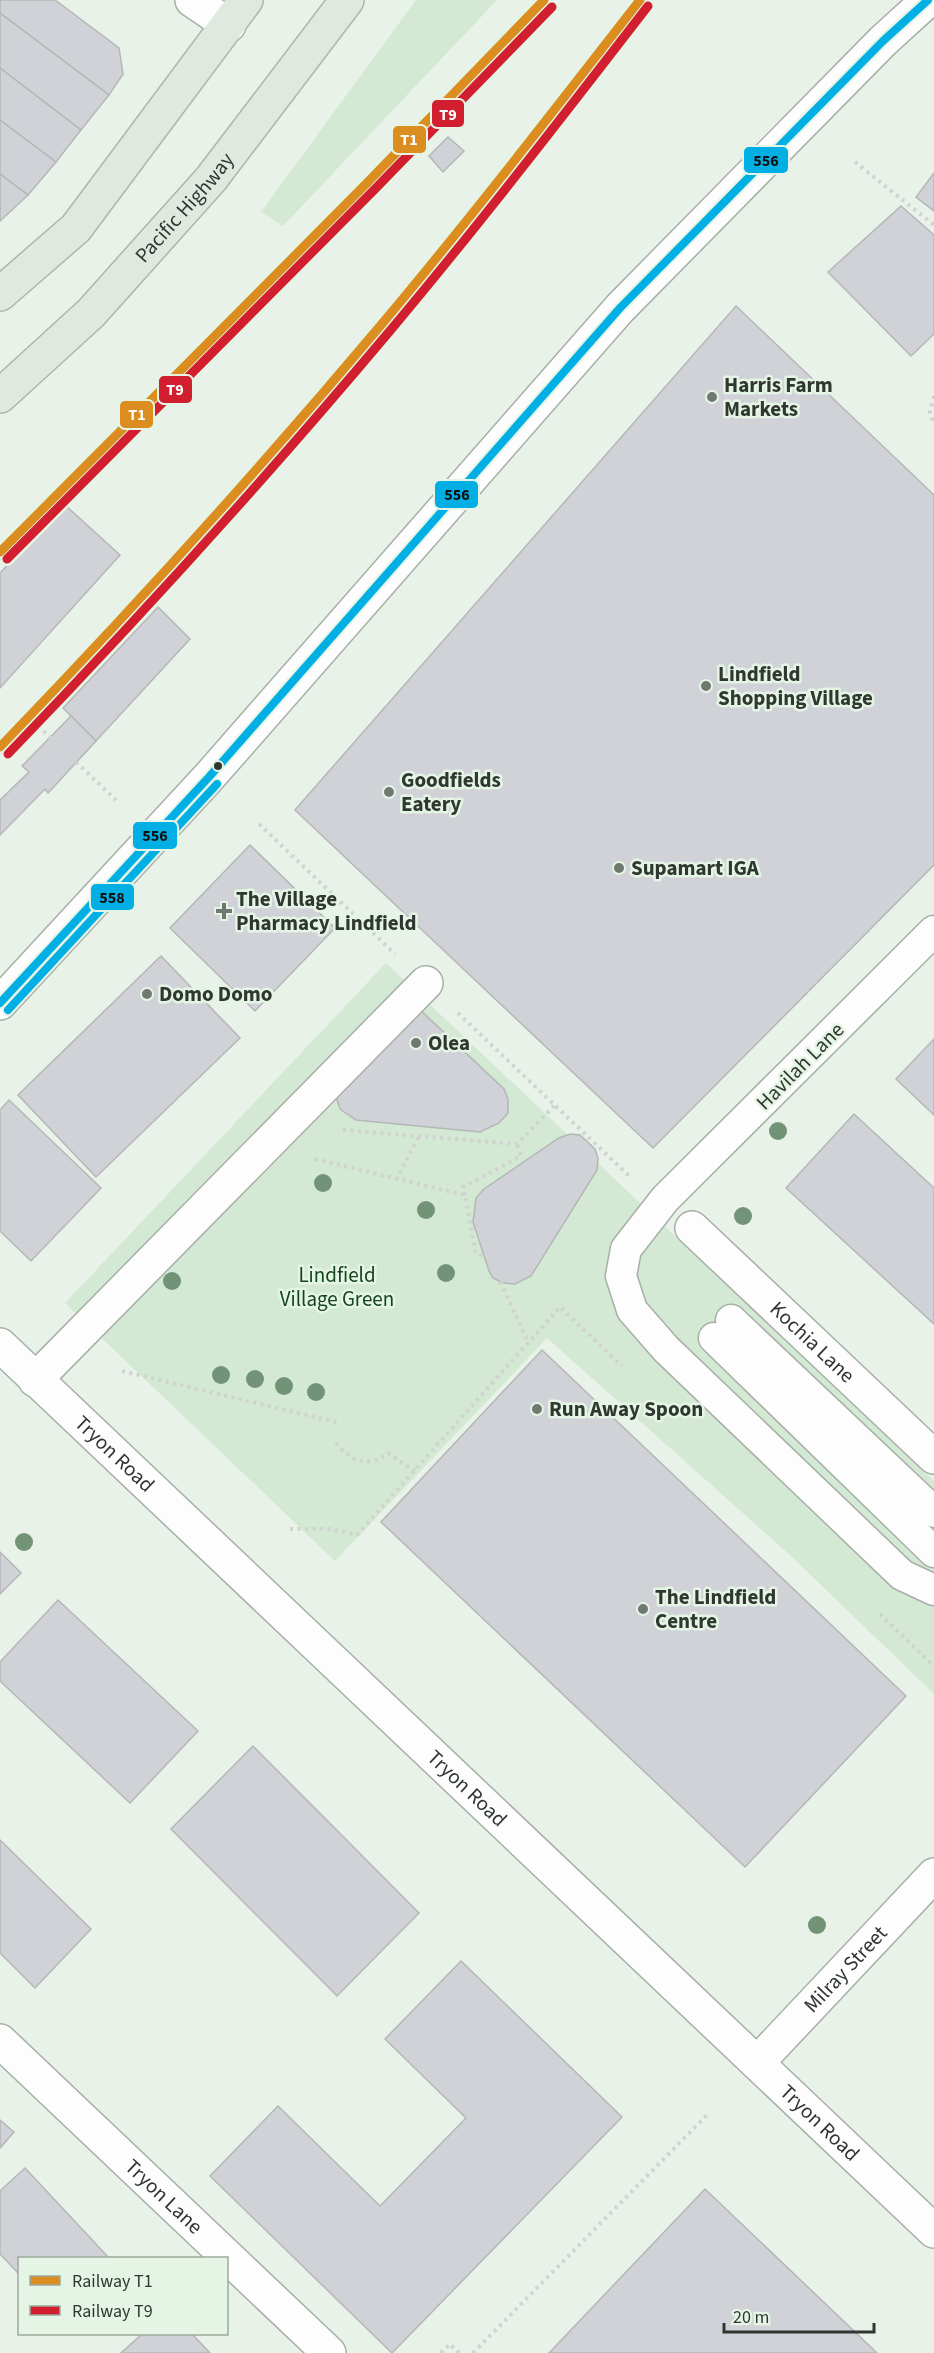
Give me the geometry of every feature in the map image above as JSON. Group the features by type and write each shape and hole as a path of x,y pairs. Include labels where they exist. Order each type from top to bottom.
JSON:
{"highway":[{"name":"Pacific Highway","path":"0,396 91,313 204,188 295,72 347,0"},
{"path":"0,294 76,228 237,13"}],"street":[{"path":"192,0 237,13"},
{"path":"883,41 904,0"},
{"path":"0,1004 209,777 620,308 883,41 928,0"},
{"path":"35,1380 426,983"},
{"name":"Kochia Lane","path":"692,1228 934,1458"},
{"name":"Tryon Road","path":"0,1345 934,2231"},
{"name":"Milray Street","path":"757,2063 934,1875"},
{"name":"Tryon Lane","path":"0,2041 228,2257"},
{"name":"Tryon Lane","path":"228,2257 329,2353"}],"lane":[{"name":"Havilah Lane","path":"934,931 665,1199 626,1249 621,1276 632,1310 666,1348 902,1575 934,1590"},
{"path":"934,1512 723,1329 934,1552"}],"path":[{"path":"855,162 934,225"},
{"path":"934,396 930,412 934,424"},
{"path":"38,726 116,800"},
{"path":"517,1144 555,1105"},
{"path":"275,1135 419,1136 517,1144"},
{"path":"275,1135 396,1180 465,1195"},
{"path":"396,1180 419,1136"},
{"path":"517,1144 520,1156 463,1187 476,1254 489,1257 528,1342"},
{"path":"290,1529 332,1529 357,1535 560,1307 628,1372"},
{"path":"122,1371 340,1423"},
{"path":"336,1443 343,1452 357,1461 375,1461 388,1453 415,1470"},
{"path":"473,2353 708,2114"},
{"path":"441,2353 450,2344 459,2353"}],"green space":[{"path":"416,0 497,0 283,226 261,212"},
{"name":"Lindfield Village Green","path":"386,963 934,1481 934,1694 791,1556 547,1338 335,1561 65,1303"}],"building":[{"path":"0,0 55,0 119,48 123,74 109,95 0,13"},
{"path":"0,13 109,95 81,130 0,68"},
{"path":"0,68 81,130 56,162 0,120"},
{"path":"0,120 56,162 28,195 0,174"},
{"path":"448,137 464,151 443,172 429,156"},
{"path":"934,173 934,211 916,197"},
{"path":"0,174 28,195 0,221"},
{"path":"901,206 934,235 934,334 911,356 828,272"},
{"path":"736,306 934,495 934,865 653,1148 295,810"},
{"path":"65,505 120,555 0,688 0,573"},
{"path":"158,607 190,639 96,741 63,708"},
{"path":"71,716 96,741 48,793 45,789 0,835 0,800 29,772 22,766"},
{"path":"250,845 335,928 255,1011 170,928"},
{"path":"161,956 240,1038 96,1177 18,1095"},
{"name":"Olea","path":"417,1007 504,1089 508,1099 508,1113 499,1123 480,1132 356,1120 340,1109 336,1097"},
{"path":"934,1039 934,1115 896,1079"},
{"path":"9,1100 101,1188 31,1261 0,1231 0,1110"},
{"path":"854,1114 934,1188 934,1324 786,1188"},
{"path":"570,1134 580,1135 595,1149 598,1158 597,1170 531,1276 515,1284 503,1283 493,1278 489,1271 473,1222 476,1198 484,1189 559,1138"},
{"name":"The Lindfield Centre","path":"542,1350 906,1696 745,1867 381,1522"},
{"path":"0,1552 21,1573 0,1594"},
{"path":"58,1600 198,1731 130,1803 0,1681 0,1662"},
{"path":"253,1746 419,1913 337,1996 171,1829"},
{"path":"0,1840 91,1929 35,1988 0,1953"},
{"path":"461,1961 622,2117 392,2353 210,2176 278,2106 380,2206 466,2118 385,2039"},
{"path":"0,2120 14,2132 0,2148"},
{"path":"25,2168 108,2257 18,2257 18,2273 0,2254 0,2191"},
{"path":"705,2189 877,2353 549,2353"},
{"path":"141,2335 193,2335 210,2353 121,2353"}],"rail line":[{"name":"T1","path":"0,552 366,184 544,0"},
{"name":"T1","path":"0,747 98,644 289,433 480,204 640,0"},
{"name":"T9","path":"8,754 202,546 343,386 488,211 648,6"},
{"name":"T9","path":"7,559 373,191 552,7"}],"transit line":[{"name":"556","path":"0,1003 209,777 620,308 883,41 928,0"},
{"name":"558","path":"8,1010 217,784"}],"place":[{"name":"Harris Farm Markets","path":"712,397"},
{"name":"Lindfield Shopping Village","path":"706,686"},
{"name":"Goodfields Eatery","path":"389,792"},
{"name":"Supamart IGA","path":"619,868"},
{"name":"The Village Pharmacy Lindfield","path":"224,911"},
{"name":"Domo Domo","path":"147,994"},
{"name":"Olea","path":"416,1043"},
{"name":"Run Away Spoon","path":"537,1409"},
{"name":"The Lindfield Centre","path":"643,1609"}]}
